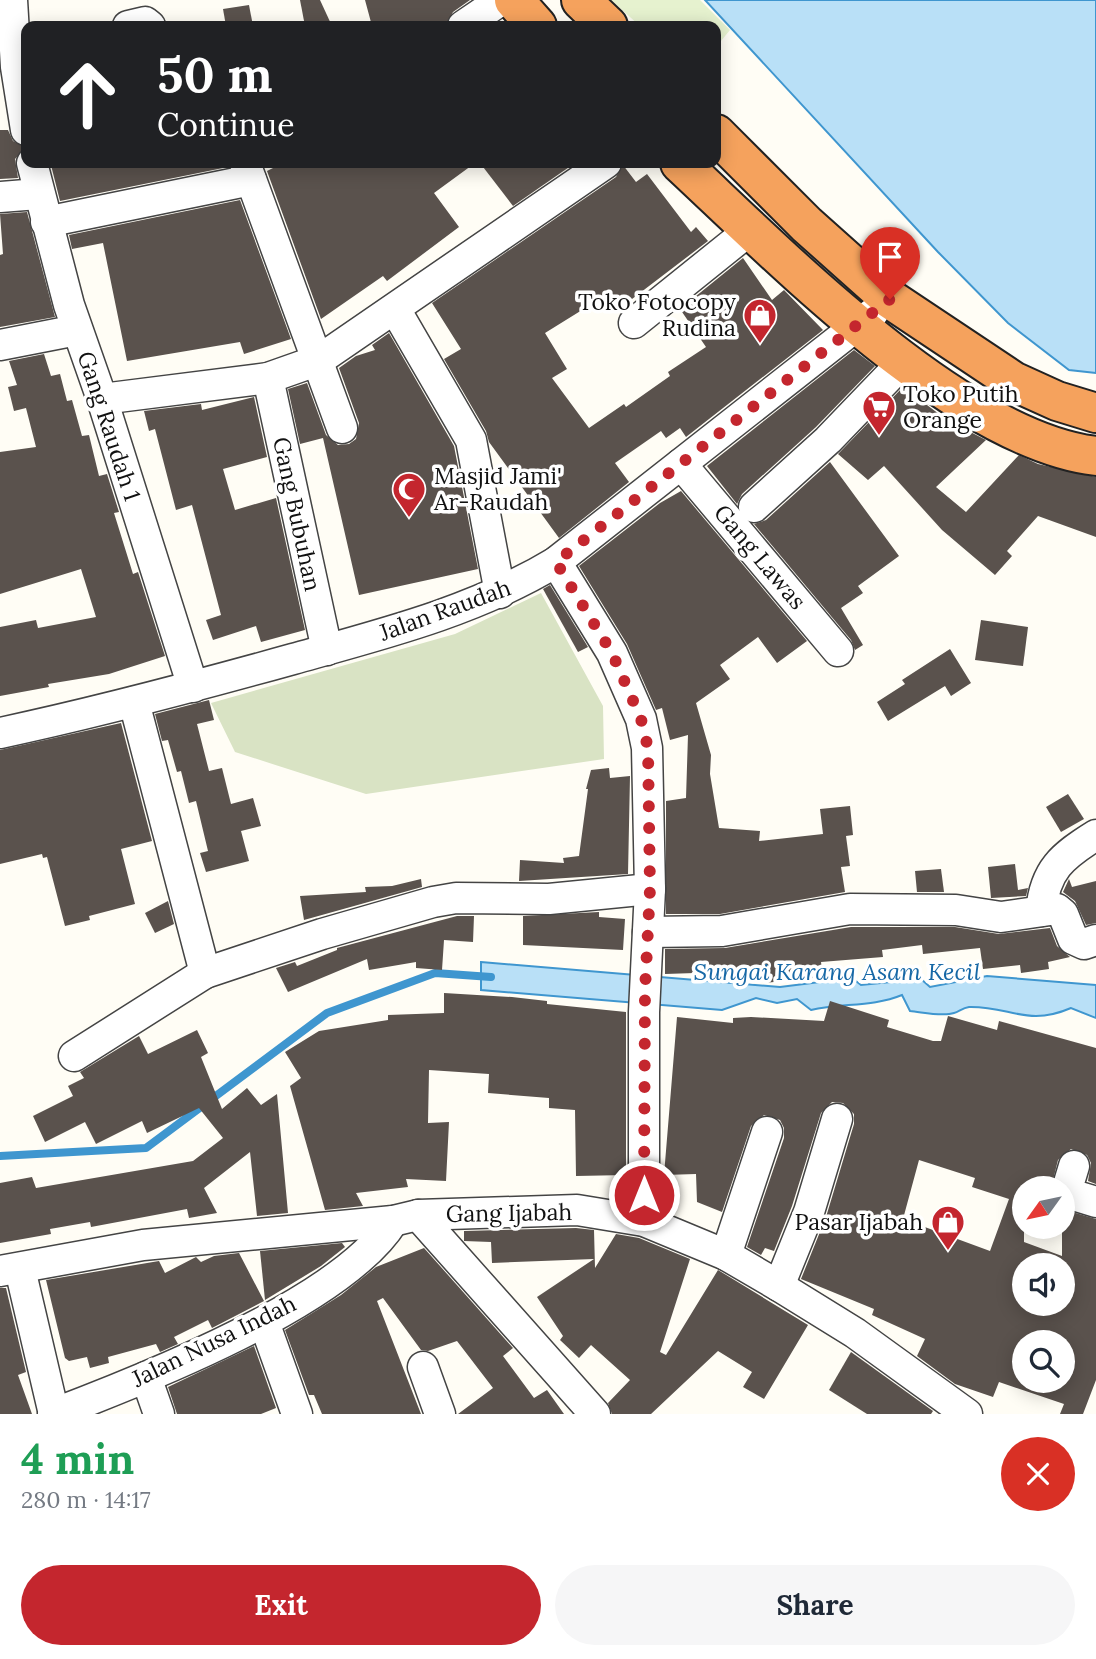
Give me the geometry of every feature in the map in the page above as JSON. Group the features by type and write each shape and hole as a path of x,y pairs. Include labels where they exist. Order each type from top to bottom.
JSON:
{"highway":[{"path":"514,0 533,21"},
{"path":"581,0 603,21"},
{"path":"721,139 807,225 890,299 1013,382 1057,401 1096,413"},
{"path":"685,168 751,229 905,361 975,410 1034,440 1096,456"}],"street":[{"path":"12,0 20,38 17,125"},
{"path":"470,21 501,0"},
{"name":"Gang Raudah 1","path":"33,168 77,330 102,399 192,687"},
{"path":"102,399 268,378 319,360 599,168"},
{"path":"0,197 42,208 248,171 342,428"},
{"path":"634,323 751,229"},
{"name":"Jalan Raudah","path":"0,733 134,702 327,650 453,612 500,593 556,562 890,299"},
{"path":"396,309 471,440 500,593"},
{"path":"0,345 77,330"},
{"path":"754,507 828,440 905,361"},
{"name":"Gang Bubuhan","path":"268,378 327,650"},
{"name":"Gang Lawas","path":"681,464 838,651"},
{"path":"556,562 612,653 641,719 649,774 650,889 644,1012 644,1221"},
{"path":"134,702 205,973"},
{"path":"1041,911 1043,890 1052,870 1096,835"},
{"path":"74,1056 205,973 322,934 433,902 456,898 549,899 650,889"},
{"path":"649,932 722,931 850,909 956,910 1000,917 1058,909 1077,943 1096,940"},
{"path":"779,1286 809,1212 836,1119"},
{"path":"726,1255 767,1132"},
{"path":"1074,1166 1068,1186 1070,1194 1096,1202"},
{"name":"Gang Ijabah","path":"10,1270 143,1245 405,1218 577,1210 644,1221 726,1255 855,1333 967,1414"},
{"path":"405,1218 595,1414"},
{"name":"Jalan Nusa Indah","path":"53,1414 146,1377 264,1322 365,1256 405,1218"},
{"path":"10,1270 53,1414"},
{"path":"264,1322 297,1414"},
{"path":"423,1367 440,1414"},
{"path":"146,1377 159,1414"}],"green space":[{"path":"611,0 700,0 721,21 634,21"},
{"path":"721,21 730,30 721,41"},
{"path":"541,593 603,706 604,759 366,794 235,752 211,703 455,634"}],"water":[{"path":"705,0 1096,0 1096,373 1069,370 1008,323 938,252"},
{"path":"481,962 780,987 852,978 861,985 921,979 930,987 987,976 1096,985 1096,1018 1071,1008 1042,1016 969,1007 949,1014 932,1014 910,1011 902,995 880,1001 811,1010 797,999 777,1003 756,998 722,1010 481,990"}],"building":[{"path":"300,0 320,0 330,21 304,21"},
{"path":"365,0 470,0 453,12 448,21 371,21"},
{"path":"249,5 252,21 225,21 223,9"},
{"path":"0,130 8,130 13,141 21,145 21,152 15,159 18,178 0,179"},
{"path":"52,168 223,168 60,201"},
{"path":"273,168 468,168 434,193 459,227 387,281 383,276 321,319 267,171"},
{"path":"484,168 568,168 513,206"},
{"path":"621,168 625,168 636,182 647,174 691,232 696,227 708,241 615,312 603,297 545,333 567,369 552,378 589,428 624,404 626,407 670,376 668,372 706,347 680,309 743,258 772,300 784,290 823,330 686,437 680,428 666,438 661,431 615,463 629,482 559,538 489,442 486,431 444,359 461,349 432,303 616,177"},
{"path":"240,200 291,339 244,354 240,342 127,361 103,243 72,249 69,235"},
{"path":"27,212 55,317 0,327 0,255 3,254 0,214"},
{"path":"389,333 454,446 478,569 359,595 323,438 300,444 288,389 307,383 326,435 338,445 349,444 356,439 359,423 339,368 356,356 375,350 372,345"},
{"path":"854,350 875,366 816,427 742,494 737,504 707,466"},
{"path":"44,354 51,376 60,374 67,401 72,400 82,436 89,435 99,476 107,474 119,512 114,513 133,574 138,572 165,656 109,674 48,684 49,687 0,696 0,627 36,620 38,628 96,617 81,569 0,594 0,452 36,447 26,408 14,411 8,387 17,385 9,361"},
{"path":"903,387 947,420 986,440 936,487 966,512 1019,455 1038,464 1096,477 1096,537 1038,516 1007,551 1012,556 995,575 942,530 884,466 868,480 838,454"},
{"path":"254,397 267,457 223,469 235,510 276,498 305,630 261,642 256,626 213,640 206,620 221,615 192,505 176,510 155,429 149,431 144,411 201,404 202,410"},
{"path":"830,462 899,556 858,586 863,593 841,608 863,645 855,650 851,640 754,524 766,520"},
{"path":"681,491 807,641 777,663 758,637 720,665 730,679 696,703 711,755 710,774 719,828 760,831 759,841 823,834 820,809 850,806 853,835 846,836 850,866 841,867 845,892 720,914 666,914 666,801 686,798 688,735 670,740 662,708 656,710 627,644 579,566 660,503"},
{"path":"550,585 588,647 578,652 543,589"},
{"path":"981,620 1028,627 1023,666 975,660"},
{"path":"950,649 971,683 951,696 945,686 888,721 877,702 905,684 902,680"},
{"path":"209,700 214,720 197,724 209,771 222,768 231,804 253,798 261,826 241,831 249,861 206,872 200,853 208,851 196,801 189,803 181,771 177,772 168,740 162,741 155,714"},
{"path":"121,723 152,841 121,849 135,904 89,916 90,920 65,926 47,857 43,858 42,854 0,864 0,750"},
{"path":"609,768 610,778 630,776 628,874 519,881 520,860 564,863 563,858 579,856 586,789 591,770"},
{"path":"1068,794 1084,819 1061,832 1046,807"},
{"path":"1015,864 1018,890 1028,888 1026,896 991,898 988,867"},
{"path":"941,869 944,892 917,892 915,871"},
{"path":"421,879 422,887 304,920 300,896 366,892 365,887 392,886"},
{"path":"1069,879 1072,887 1096,881 1096,923 1086,925 1075,901 1063,892"},
{"path":"168,901 174,924 155,933 145,913"},
{"path":"599,912 599,917 625,919 623,950 523,945 523,916"},
{"path":"457,916 474,916 473,942 444,940 442,970 416,968 416,962 369,970 367,959 288,992 276,968 295,962 297,966 337,948"},
{"path":"851,927 955,927 999,934 1050,928 1057,946 1070,957 1048,962 1049,969 1021,973 1020,965 983,969 980,948 923,954 922,945 882,950 883,957 821,962 823,977 764,983 764,977 695,979 695,973 665,974 665,949 725,948"},
{"path":"444,993 512,997 547,1001 547,1004 626,1012 626,1175 576,1176 575,1110 549,1108 549,1098 488,1093 489,1074 429,1070 428,1123 449,1122 446,1181 406,1179 408,1187 356,1193 363,1206 325,1210 290,1086 301,1078 285,1052 319,1031 388,1020 388,1015 444,1013"},
{"path":"830,1001 889,1020 887,1027 933,1041 941,1041 948,1016 997,1030 999,1021 1096,1048 1096,1184 1088,1181 1091,1163 1087,1155 1071,1149 1058,1160 1054,1176 1012,1176 1012,1239 1024,1239 1024,1242 1054,1253 1012,1253 1012,1316 1075,1316 1075,1253 1062,1253 1062,1239 1075,1239 1075,1213 1096,1219 1096,1380 1083,1414 1060,1414 1064,1404 1032,1393 1075,1393 1075,1330 1012,1330 1012,1386 999,1382 993,1397 955,1384 917,1356 925,1339 872,1315 874,1309 801,1279 826,1217 854,1124 854,1114 843,1103 832,1102 821,1113 792,1206 774,1251 765,1248 761,1255 747,1247 784,1138 784,1128 780,1120 764,1115 751,1126 722,1212 697,1202 696,1174 664,1175 677,1017 733,1023 733,1018 824,1021","holes":["919,1160 975,1178 972,1187 1009,1199 990,1251 903,1219"]},
{"path":"197,1030 208,1053 201,1057 222,1109 247,1088 261,1105 277,1094 288,1213 257,1216 250,1152 204,1188 217,1213 189,1218 187,1209 91,1227 90,1222 50,1229 51,1234 0,1243 0,1183 32,1177 36,1188 193,1161 223,1138 199,1108 147,1133 142,1121 96,1144 85,1122 45,1142 33,1116 73,1096 68,1086 84,1078 80,1072 139,1036 148,1054"},
{"path":"576,1228 594,1230 595,1268 616,1234 639,1238 690,1259 660,1352 666,1355 718,1270 808,1325 764,1399 743,1387 752,1372 718,1351 651,1414 612,1414 608,1403 630,1380 591,1345 579,1358 560,1340 563,1336 537,1297 594,1259 492,1263 491,1242 464,1241 464,1231"},
{"path":"342,1243 345,1247 321,1266 265,1300 260,1251"},
{"path":"424,1248 513,1348 503,1356 534,1398 547,1390 564,1414 458,1414 493,1388 457,1341 428,1351 421,1350 383,1298 377,1301 421,1414 322,1414 314,1395 309,1395 285,1330 341,1295 376,1267"},
{"path":"239,1253 264,1301 212,1328 208,1320 174,1337 178,1344 160,1352 156,1344 108,1357 109,1363 90,1368 87,1357 69,1361 65,1358 46,1280 159,1261 165,1273 196,1257 201,1262 214,1256"},
{"path":"0,1288 6,1288 26,1372 18,1375 32,1414 0,1414"},
{"path":"254,1346 276,1408 261,1414 177,1414 168,1387"},
{"path":"851,1352 933,1411 931,1414 867,1414 829,1390"}],"waterway":[{"name":"Sungai Karang Asam Kecil","path":"0,1156 146,1148 327,1013 435,973 491,977"}],"place":[{"name":"Toko Fotocopy Rudina","path":"760,345"},
{"name":"Toko Putih Orange","path":"879,437"},
{"name":"Masjid Jami' Ar-Raudah","path":"409,519"},
{"name":"Pasar Ijabah","path":"948,1252"}],"route":[{"path":"644,1195 645,969 650,889 648,748 641,719 612,653 556,562 890,299"}]}
